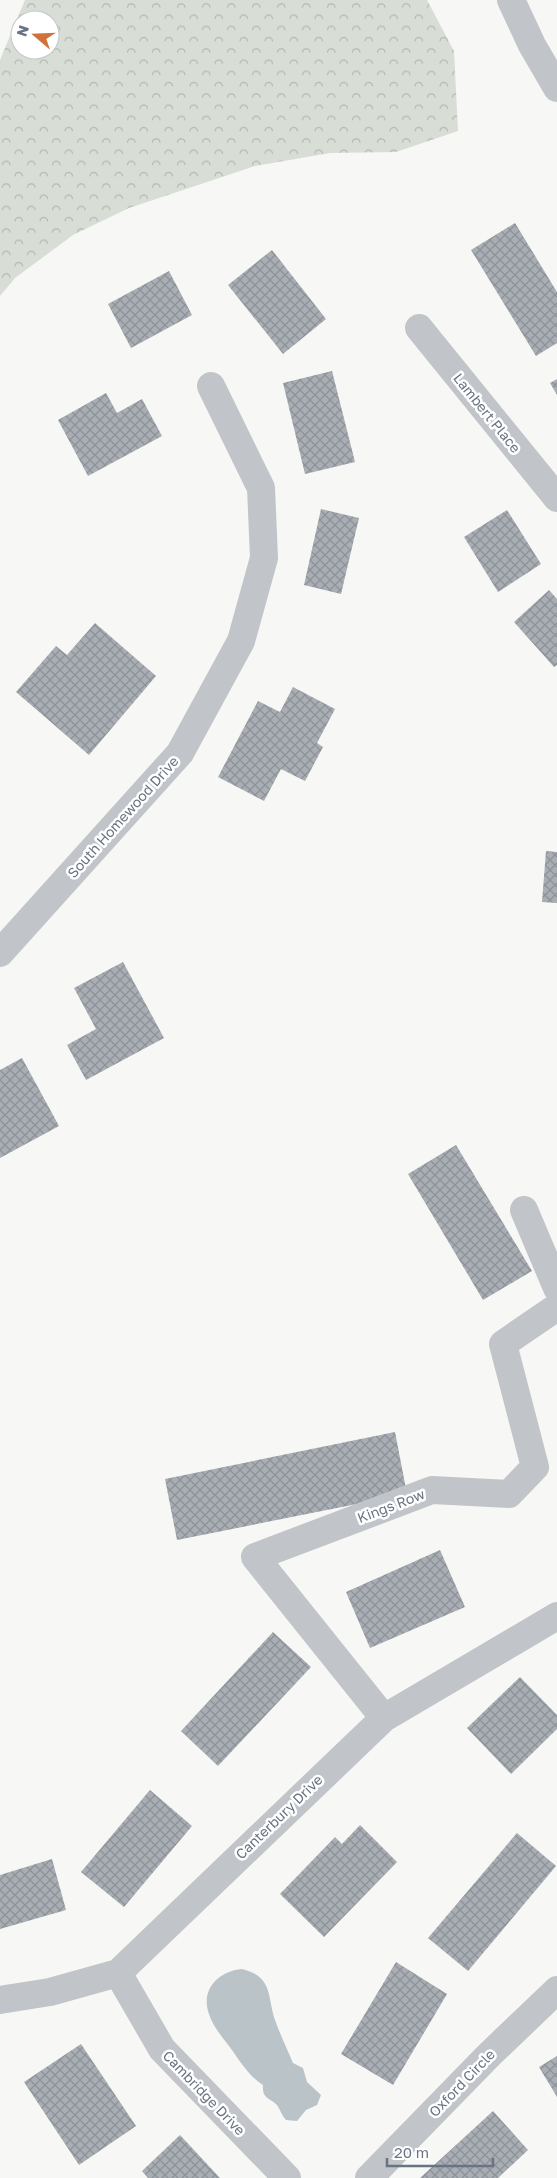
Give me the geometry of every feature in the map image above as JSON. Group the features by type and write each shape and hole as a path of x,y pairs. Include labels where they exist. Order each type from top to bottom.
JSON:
{"street":[{"path":"511,0 532,45 557,88"},
{"name":"Lambert Place","path":"419,328 557,498"},
{"name":"South Homewood Drive","path":"0,953 180,753 241,641 264,558 261,488 212,386"},
{"path":"524,1210 557,1288"},
{"name":"Kings Row","path":"384,1718 256,1557 432,1490 509,1494 535,1467 503,1344 557,1307"},
{"name":"Canterbury Drive","path":"0,2000 50,1992 118,1973 384,1718 557,1616"},
{"name":"Cambridge Drive","path":"118,1973 162,2049 286,2178"},
{"name":"Oxford Circle","path":"369,2178 489,2055 557,1990"}],"green space":[{"path":"25,0 427,0 454,51 458,131 396,152 330,153 255,166 129,208 73,235 15,278 0,296 0,60 10,36 10,60 60,60 60,10 21,10"}],"shaded area":[{"path":"242,1969 252,1972 264,1982 275,2020 293,2063 303,2068 307,2082 321,2095 317,2105 306,2110 297,2121 286,2120 283,2117 277,2105 265,2095 263,2085 242,2065 216,2028 209,2014 207,1997 213,1983 226,1973"}],"building":[{"path":"515,223 557,292 557,343 536,356 471,250"},
{"path":"272,250 326,319 283,354 228,285"},
{"path":"169,271 192,315 131,348 108,304"},
{"path":"332,371 355,462 305,474 283,383"},
{"path":"557,379 557,395 550,383"},
{"path":"106,393 117,413 142,399 162,436 88,476 58,420"},
{"path":"321,509 359,518 341,594 304,585"},
{"path":"507,510 541,564 498,592 464,537"},
{"path":"549,590 557,599 557,665 554,667 514,622"},
{"path":"95,623 156,676 89,755 16,692 56,646 67,655"},
{"path":"293,687 335,709 317,743 323,747 305,781 281,769 264,801 218,777 258,701 280,712"},
{"path":"546,851 557,852 557,903 542,902"},
{"path":"123,962 164,1038 86,1080 67,1045 96,1029 74,988"},
{"path":"22,1058 59,1126 0,1158 0,1070"},
{"path":"456,1145 532,1271 483,1300 408,1174"},
{"path":"395,1432 407,1494 177,1540 165,1479"},
{"path":"440,1550 465,1607 370,1648 346,1592"},
{"path":"273,1632 311,1667 218,1766 181,1731"},
{"path":"520,1677 557,1715 557,1729 511,1774 467,1728"},
{"path":"150,1790 192,1826 124,1907 81,1872"},
{"path":"360,1825 397,1862 324,1937 280,1894 335,1837 342,1844"},
{"path":"517,1833 556,1866 468,1971 428,1938"},
{"path":"52,1859 66,1910 0,1929 0,1875"},
{"path":"396,1962 447,1994 393,2085 341,2054"},
{"path":"81,2044 136,2126 79,2165 24,2082"},
{"path":"557,2056 557,2097 539,2067"},
{"path":"493,2111 528,2150 498,2178 420,2178"},
{"path":"180,2135 220,2178 148,2178 142,2171"}]}
